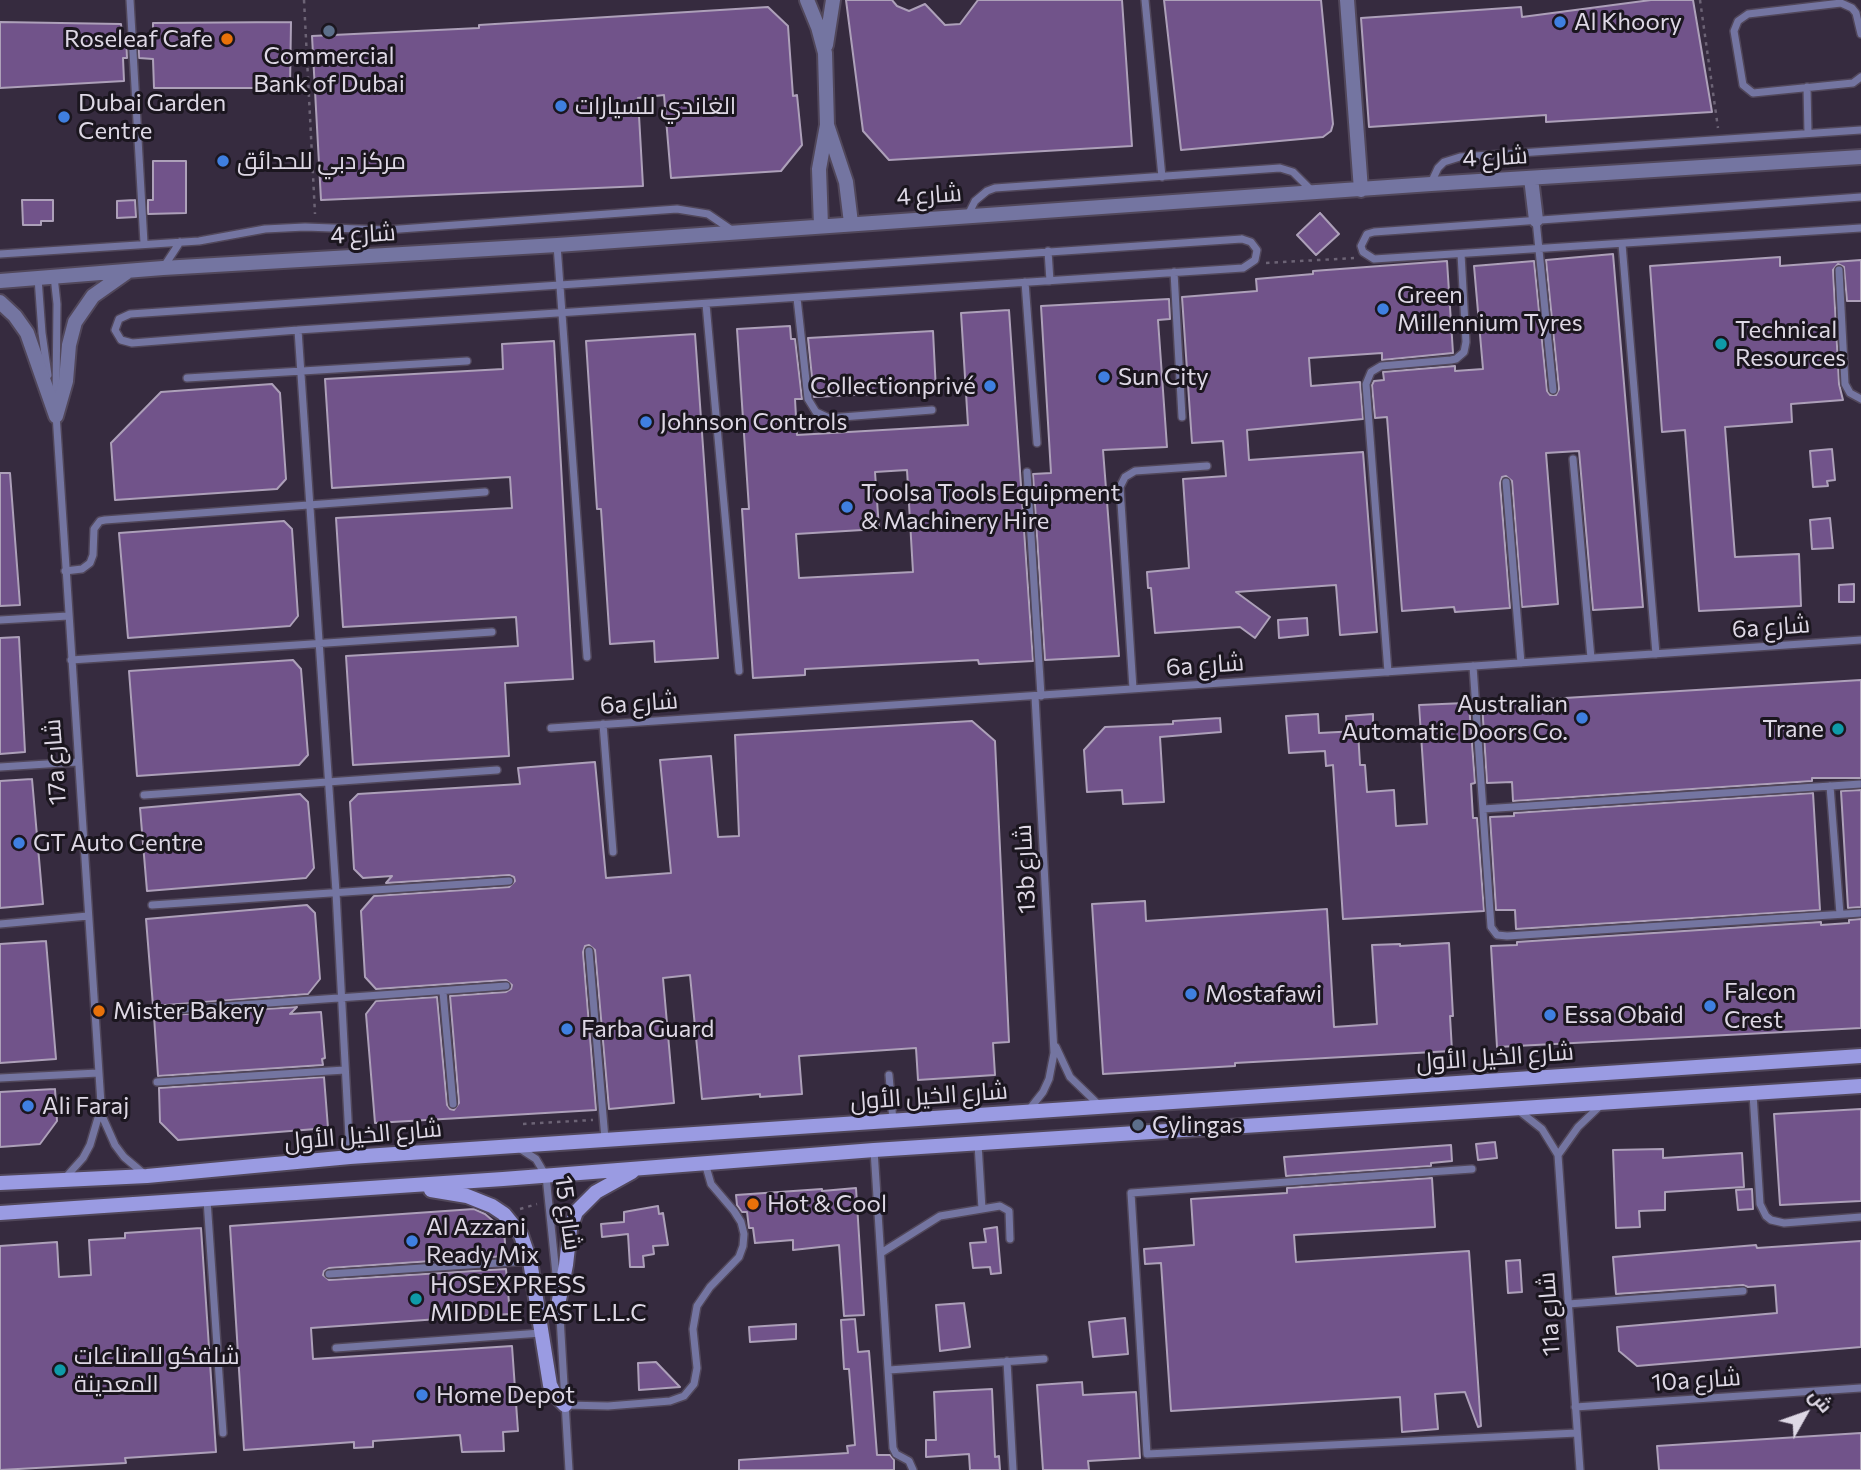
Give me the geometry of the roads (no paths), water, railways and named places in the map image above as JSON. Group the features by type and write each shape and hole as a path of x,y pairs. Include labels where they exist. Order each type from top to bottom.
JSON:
{"main road":[{"name":"شارع الخيل الأول","path":"0,1183 146,1176 350,1157 1861,1056"},
{"name":"شارع الخيل الأول","path":"0,1213 405,1186 874,1150 1861,1086"},
{"path":"559,1300 570,1229 576,1212 596,1192 638,1169"},
{"path":"405,1186 467,1196 492,1206 503,1214 521,1235 530,1261 552,1390 565,1405"}],"street":[{"path":"807,0 825,54"},
{"path":"821,226 819,169 827,125 825,54 833,0"},
{"path":"1347,0 1361,190"},
{"path":"827,125 846,182 851,223"},
{"name":"شارع 4","path":"0,281 163,268 557,245 968,215 1861,157"},
{"path":"1531,178 1535,220"},
{"name":"17a شارع","path":"56,416 66,381 69,345 75,322 93,296 128,271"},
{"name":"17a شارع","path":"0,302 15,316 27,333 56,416"}],"lane":[{"path":"131,0 144,243"},
{"path":"1145,0 1162,177"},
{"path":"1861,34 1856,13 1841,3 1748,14 1742,16 1734,31 1743,85 1746,89 1758,93 1807,88 1853,83 1861,77"},
{"path":"1807,88 1808,134"},
{"path":"1431,184 1438,168 1444,162 1460,157 1861,130"},
{"path":"968,215 975,201 995,188 1280,168 1293,172 1312,192"},
{"path":"1861,197 1374,232 1363,239 1363,252 1374,259 1861,228"},
{"path":"0,254 199,241 265,229 386,230 677,208 708,214 734,232"},
{"path":"1535,220 1553,390"},
{"path":"1242,239 1251,242 1256,250 1255,260 1243,268 132,343 121,340 115,330 119,318 130,314 1048,251 1242,239"},
{"path":"163,268 180,242"},
{"path":"1622,244 1656,654"},
{"path":"557,245 587,657"},
{"path":"1048,251 1050,281"},
{"path":"1388,672 1366,384 1371,372 1381,366 1451,360 1464,352 1466,342 1461,254"},
{"path":"1839,270 1845,384 1850,393 1861,399"},
{"path":"1174,272 1182,417"},
{"name":"17a شارع","path":"54,276 58,366 56,416 101,1104 103,1118 115,1145 124,1157 146,1176"},
{"name":"17a شارع","path":"38,278 42,333 56,416"},
{"path":"1025,282 1037,443"},
{"path":"797,298 808,399 816,412 829,418 932,410"},
{"path":"706,304 739,671"},
{"path":"298,330 336,892 350,1157"},
{"path":"187,378 467,361"},
{"path":"1573,459 1591,658"},
{"path":"1133,689 1119,487 1125,477 1135,471 1206,466"},
{"name":"13b شارع","path":"1027,472 1055,1053 1043,1092 1027,1113"},
{"path":"1506,482 1521,663"},
{"path":"65,571 82,569 90,563 93,555 93,529 105,520 485,492"},
{"path":"0,620 68,615"},
{"path":"71,660 492,632"},
{"name":"6a شارع","path":"551,728 1861,640"},
{"path":"1473,666 1494,932 1502,936 1861,913"},
{"path":"603,724 612,852"},
{"path":"0,767 78,762"},
{"path":"144,795 496,770"},
{"path":"1483,809 1861,783"},
{"path":"1830,786 1840,914"},
{"path":"152,905 509,881"},
{"path":"0,924 88,916"},
{"path":"589,951 605,1140"},
{"path":"157,1011 506,986"},
{"path":"443,992 453,1104"},
{"name":"13b شارع","path":"1054,1040 1070,1077 1099,1106"},
{"path":"157,1082 345,1070"},
{"path":"0,1078 98,1073"},
{"path":"889,1075 893,1121"},
{"path":"1753,1094 1760,1204 1766,1216 1784,1223 1861,1217"},
{"name":"17a شارع","path":"64,1179 83,1158 90,1145 101,1104"},
{"path":"1517,1109 1542,1129 1558,1155 1578,1127 1602,1104"},
{"path":"978,1143 982,1209"},
{"name":"شارع 15","path":"511,1146 536,1159 547,1175 559,1300 569,1470"},
{"path":"874,1150 893,1448 896,1454 909,1461 913,1470"},
{"name":"11a شارع","path":"1558,1155 1580,1470"},
{"path":"565,1405 608,1406 670,1401 684,1396 694,1384 697,1368 693,1329 697,1306 710,1286 739,1257 744,1234 741,1222 710,1184 705,1163"},
{"path":"1472,1169 1131,1193 1147,1454 1577,1433"},
{"path":"207,1200 223,1433"},
{"path":"881,1253 940,1216 1000,1206 1006,1208 1010,1214 1010,1239"},
{"path":"330,1274 530,1261"},
{"path":"1568,1304 1743,1291"},
{"path":"336,1348 541,1333"},
{"path":"889,1370 1044,1359"},
{"path":"1007,1361 1013,1470"},
{"name":"10a شارع","path":"1575,1407 1861,1388"}],"place":[{"name":"Al Khoory","path":"1560,22"},
{"name":"Commercial Bank of Dubai","path":"329,31"},
{"name":"Roseleaf Cafe","path":"227,39"},
{"name":"الغاندي للسيارات","path":"561,106"},
{"name":"Dubai Garden Centre","path":"64,117"},
{"name":"مركز دبي للحدائق","path":"223,161"},
{"name":"Green Millennium Tyres","path":"1383,309"},
{"name":"Technical Resources","path":"1721,344"},
{"name":"Sun City","path":"1104,377"},
{"name":"Collectionprivé","path":"990,386"},
{"name":"Johnson Controls","path":"646,422"},
{"name":"Toolsa Tools Equipment & Machinery Hire","path":"847,507"},
{"name":"Australian Automatic Doors Co.","path":"1582,718"},
{"name":"Trane","path":"1838,729"},
{"name":"GT Auto Centre","path":"19,843"},
{"name":"Mostafawi","path":"1191,994"},
{"name":"Falcon Crest","path":"1710,1006"},
{"name":"Mister Bakery","path":"99,1011"},
{"name":"Essa Obaid","path":"1550,1015"},
{"name":"Farba Guard","path":"567,1029"},
{"name":"Ali Faraj","path":"28,1106"},
{"name":"Cylingas","path":"1138,1125"},
{"name":"Hot & Cool","path":"753,1204"},
{"name":"Al Azzani Ready Mix","path":"412,1241"},
{"name":"HOSEXPRESS MIDDLE EAST L.L.C","path":"416,1299"},
{"name":"شلفكو للصناعات المعدينة","path":"60,1370"},
{"name":"Home Depot","path":"422,1395"}]}
